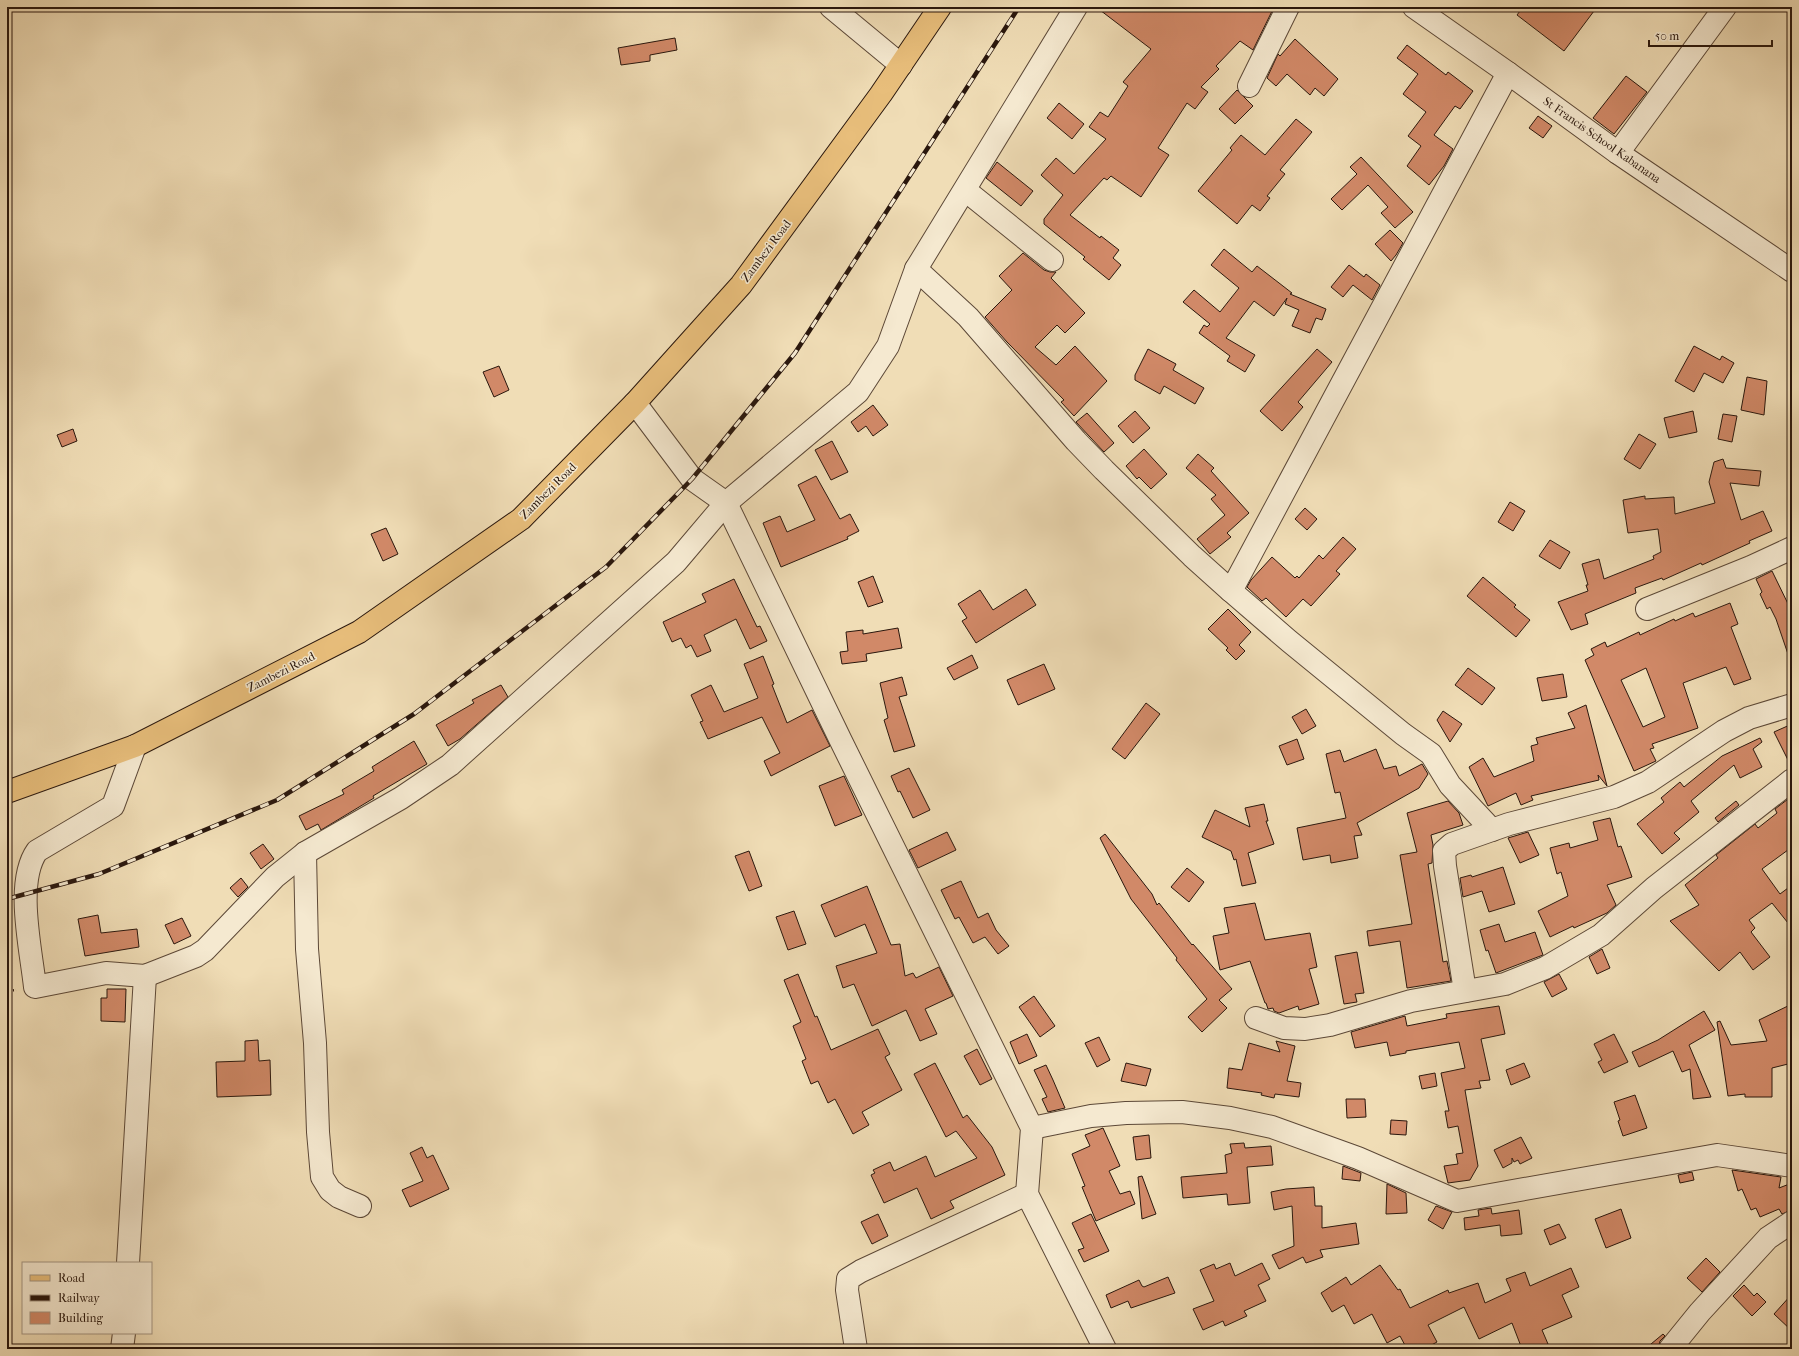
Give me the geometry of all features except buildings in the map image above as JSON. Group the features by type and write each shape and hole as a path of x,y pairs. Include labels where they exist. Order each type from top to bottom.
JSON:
{"main road":[{"name":"Zambezi Road","path":"7,792 135,746 359,632 521,519 635,403 741,285 872,107 940,7"}],"street":[{"path":"831,7 901,65"},
{"path":"135,746 113,806 37,851 31,860 25,896 35,987 106,973 145,976 196,956 205,950 275,877 305,853 401,798 450,765 676,562 726,503 858,392 888,346 916,269 1076,7"},
{"path":"1249,86 1288,7"},
{"name":"St Francis School Kabanana","path":"1414,7 1618,153 1792,271"},
{"path":"1618,153 1725,7"},
{"path":"1231,590 1508,73"},
{"path":"965,190 1052,260"},
{"path":"916,269 968,317 1076,441 1192,556 1290,641 1404,734 1431,754 1450,785 1492,830"},
{"path":"635,403 692,479 726,503 841,741 1032,1128 1027,1194 1105,1349"},
{"path":"1647,609 1751,567 1792,548"},
{"path":"1465,991 1444,866 1444,851 1452,844 1492,830 1614,797 1648,782 1724,731 1749,718 1792,705"},
{"path":"1256,1018 1284,1028 1304,1029 1349,1020 1411,1001 1505,984 1527,976 1565,957 1601,935 1654,888 1792,780"},
{"path":"305,853 307,949 315,1043 318,1132 322,1177 330,1190 360,1206"},
{"path":"128,1262 145,976"},
{"path":"1032,1128 1091,1116 1126,1113 1182,1112 1230,1118 1272,1127 1350,1156 1457,1201 1717,1155 1792,1166"},
{"path":"856,1349 847,1290 848,1279 861,1271 1027,1194"},
{"path":"1670,1349 1700,1312 1768,1238 1792,1222"},
{"path":"122,1349 124,1334"}],"railway":[{"path":"7,899 99,874 277,800 414,714 606,567 692,479 795,353 1019,7"}]}
